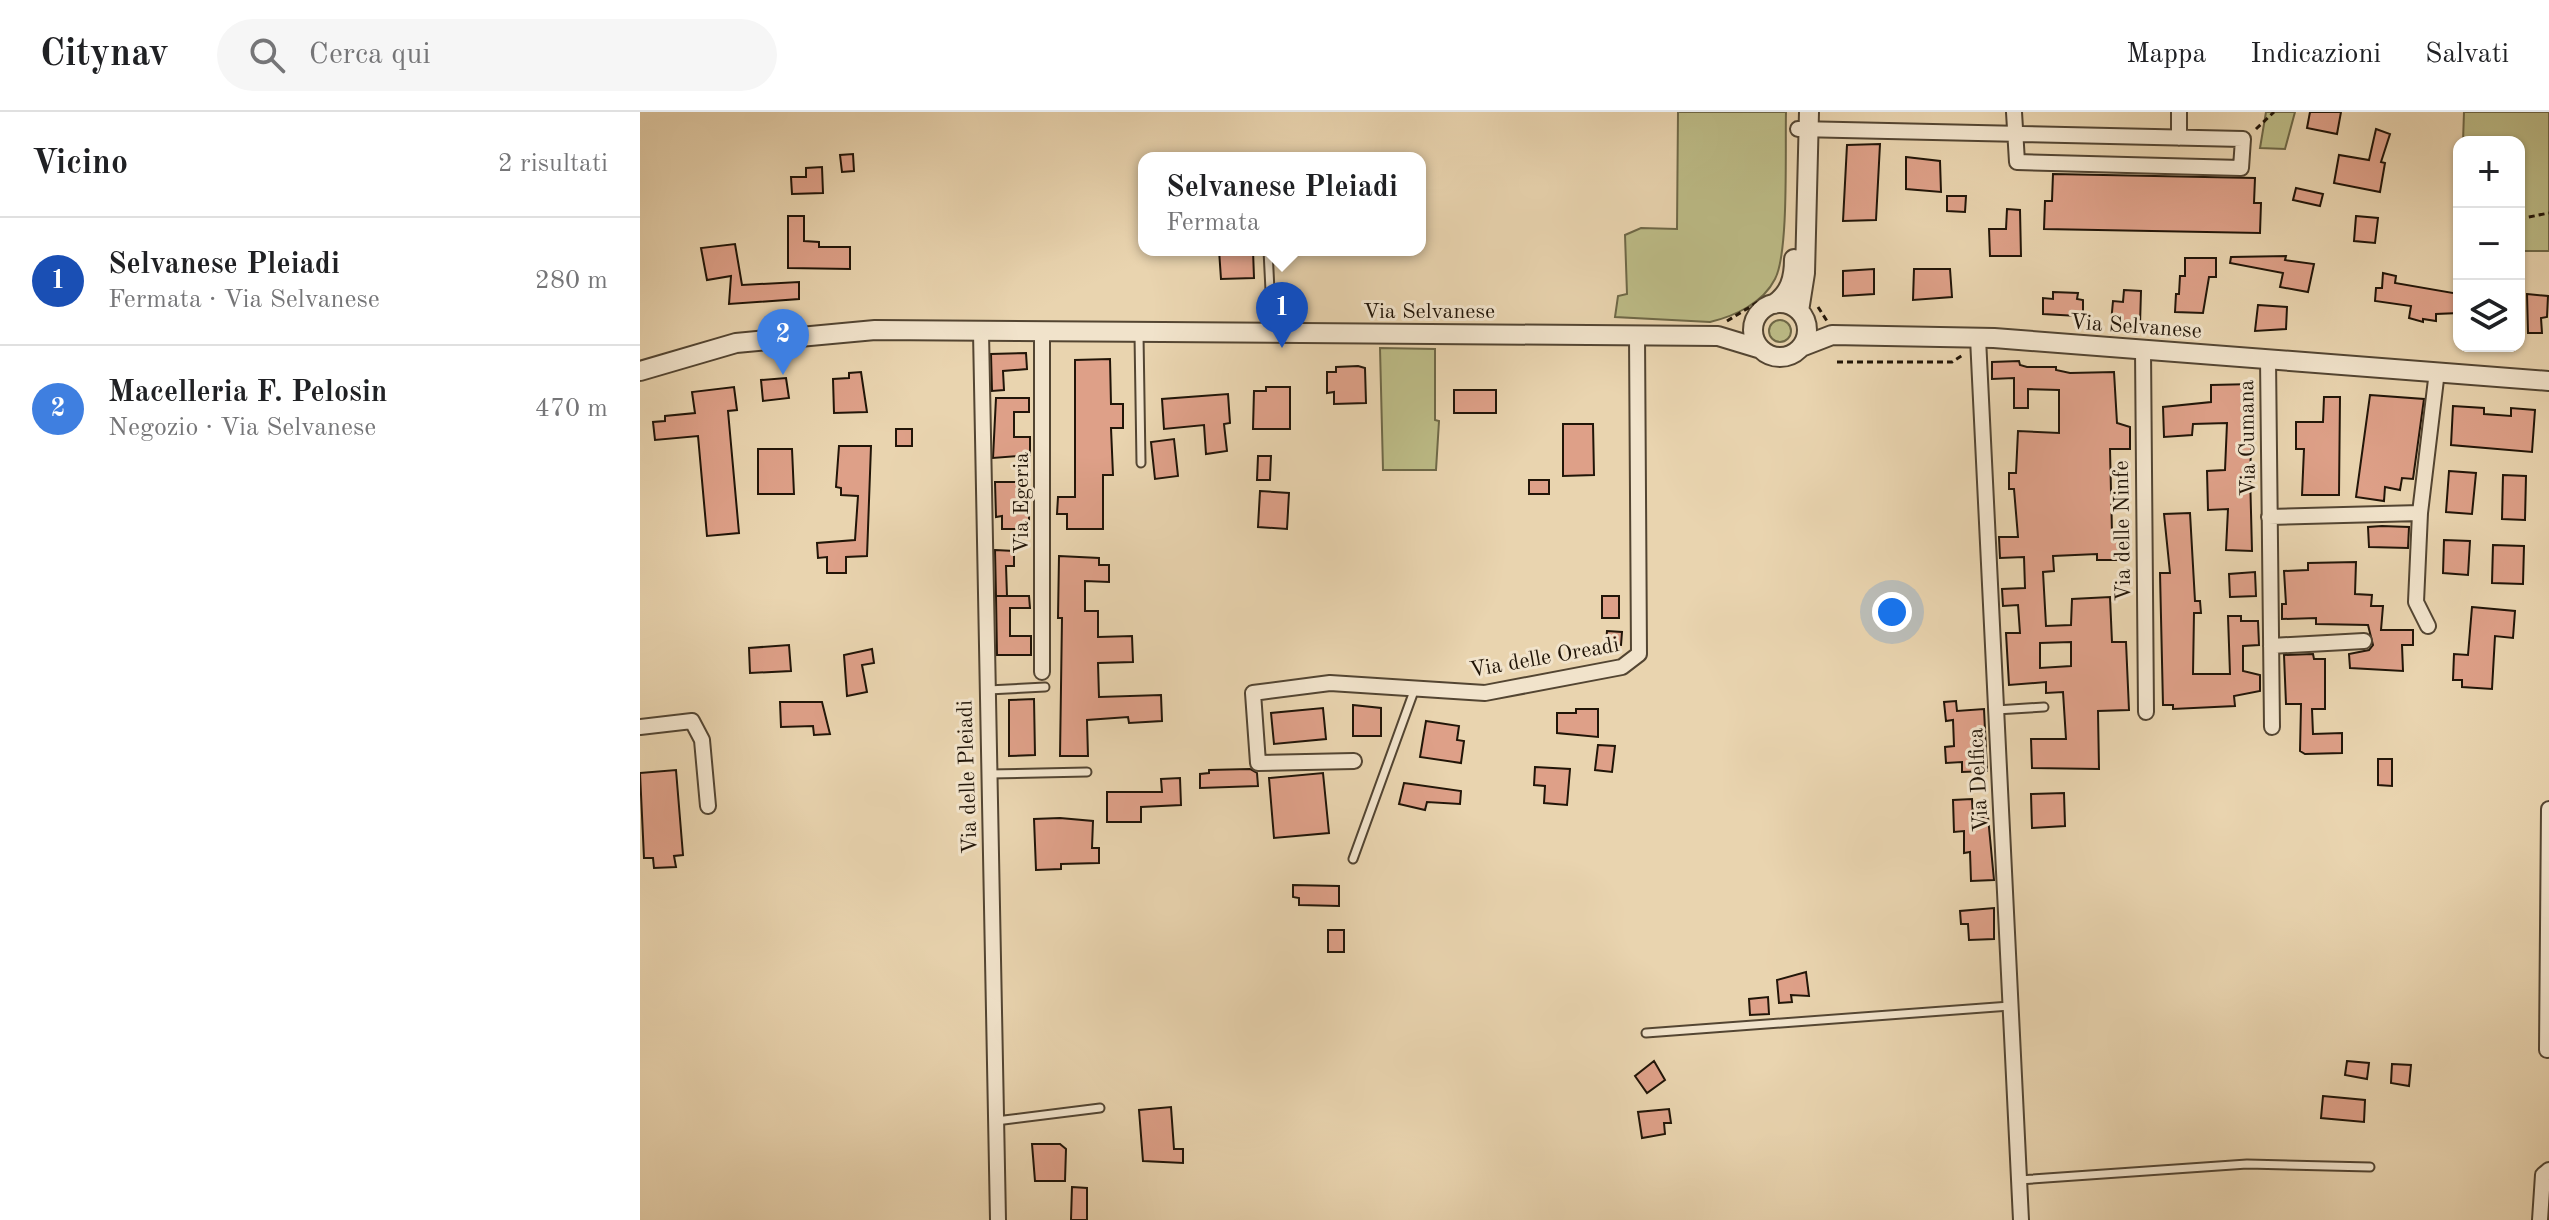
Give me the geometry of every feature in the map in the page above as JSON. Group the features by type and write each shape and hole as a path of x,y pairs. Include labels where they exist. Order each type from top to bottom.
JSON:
{"street":[{"path":"1803,120 2015,135 2243,139 2241,168 2017,162 2015,135 2014,112"},
{"path":"2179,112 2179,138"},
{"path":"1803,120 1805,273 1801,347 1781,357 1761,349 1754,337 1757,317 1769,302 1787,293 1794,269 1803,120"},
{"path":"1769,302 1792,306 1803,318"},
{"name":"Via Selvanese","path":"640,371 697,352 777,337 875,330 1637,335 1746,327 1757,317"},
{"name":"Via Selvanese","path":"1803,318 1832,330 1974,344 2143,350 2549,381"},
{"name":"Via Selvanese","path":"1719,329 1761,349"},
{"name":"Via Selvanese","path":"1801,347 1832,330"},
{"name":"Via delle Pleiadi","path":"981,332 998,1220"},
{"name":"Via Egeria","path":"1042,333 1042,672"},
{"name":"Via delle Oreadi","path":"1354,761 1258,763 1253,693 1330,683 1414,691 1485,693 1622,667 1639,654 1637,335"},
{"name":"Via Delfica","path":"1974,344 2021,1220"},
{"name":"Via delle Ninfe","path":"2143,350 2146,712"},
{"name":"Via Cumana","path":"2268,359 2272,727"},
{"path":"2428,626 2416,602 2420,513 2437,371"},
{"name":"Via Cumana","path":"2269,517 2420,513"},
{"path":"2271,646 2364,641"},
{"path":"640,727 692,721 702,740 708,806"},
{"path":"2547,1050 2549,809"},
{"path":"2540,1220 2543,1175 2549,1170"}],"lane":[{"path":"1268,256 1272,334"},
{"path":"1139,333 1141,463"},
{"path":"986,690 1045,687"},
{"path":"1353,859 1414,691"},
{"path":"1996,710 2044,707"},
{"path":"989,774 1087,772"},
{"path":"1646,1033 2010,1006"},
{"path":"996,1121 1100,1108"},
{"path":"2019,1180 2247,1164 2370,1167"}],"path":[{"path":"2243,139 2274,112"},
{"path":"2525,218 2549,213"},
{"path":"1817,301 1832,330"},
{"path":"1719,329 1769,302"},
{"path":"1837,362 1952,362 1974,344"}],"shaded area":[{"path":"1678,112 1786,112 1784,224 1779,266 1770,287 1756,302 1710,322 1615,317 1618,296 1627,294 1625,235 1641,228 1677,229"},
{"path":"2266,112 2295,112 2285,149 2260,148"},
{"path":"2464,112 2549,112 2549,251 2525,251 2525,136 2463,136"},
{"path":"1780,320 1788,323 1791,331 1788,339 1780,342 1772,339 1769,331 1772,323"},
{"path":"1380,348 1435,349 1435,420 1439,421 1436,470 1383,470"}],"building":[{"path":"2310,112 2341,112 2337,134 2307,128"},
{"path":"2376,129 2390,134 2381,162 2385,163 2380,192 2334,183 2339,155 2369,160"},
{"path":"1880,144 1876,220 1843,221 1847,145"},
{"path":"853,154 854,171 842,172 840,155"},
{"path":"1906,157 1940,161 1941,192 1906,189"},
{"path":"822,167 823,193 792,194 791,177 806,177 806,168"},
{"path":"2053,174 2255,178 2254,203 2261,203 2260,233 2044,229 2045,201 2052,201"},
{"path":"2296,188 2323,194 2320,206 2293,200"},
{"path":"1947,196 1966,196 1965,212 1947,211"},
{"path":"2007,209 2020,210 2021,256 1990,256 1989,229 2006,229"},
{"path":"788,216 804,216 804,241 819,242 819,247 850,247 850,269 788,268"},
{"path":"2356,216 2378,218 2375,243 2354,241"},
{"path":"735,244 742,285 799,282 799,299 729,304 731,276 707,280 701,248"},
{"path":"1219,256 1253,256 1254,278 1221,279"},
{"path":"2286,256 2285,260 2314,264 2308,292 2280,287 2283,273 2230,263 2231,257"},
{"path":"2185,258 2216,258 2216,277 2209,277 2203,313 2175,312 2180,276 2185,276"},
{"path":"1874,269 1874,294 1843,296 1843,271"},
{"path":"1914,269 1950,269 1952,297 1913,300"},
{"path":"2383,273 2396,276 2395,283 2453,293 2453,313 2436,314 2436,321 2423,319 2423,322 2409,318 2411,306 2375,301 2376,288 2382,288"},
{"path":"2124,290 2141,291 2140,325 2111,323 2113,301 2123,302"},
{"path":"2053,292 2078,293 2077,299 2083,300 2083,311 2078,316 2043,314 2043,298 2053,299"},
{"path":"2527,294 2548,296 2547,317 2541,318 2542,333 2528,333"},
{"path":"2258,305 2287,307 2286,329 2255,331"},
{"path":"1026,353 1027,369 1003,371 1004,390 992,391 991,354"},
{"path":"1110,359 1111,404 1123,404 1123,428 1111,428 1113,475 1103,475 1103,529 1067,529 1067,514 1057,514 1058,497 1075,497 1075,360"},
{"path":"2019,361 2020,365 2027,367 2056,367 2056,370 2070,373 2114,372 2117,423 2130,427 2130,449 2110,449 2112,533 2123,533 2123,560 2097,560 2097,554 2053,556 2054,571 2043,572 2046,626 2071,625 2072,599 2110,597 2112,642 2126,642 2129,710 2098,711 2099,769 2032,768 2031,739 2066,739 2063,692 2046,693 2046,682 2009,685 2006,633 2020,633 2018,605 2003,606 2002,589 2025,588 2024,557 2000,558 1999,537 2018,537 2014,489 2009,489 2009,473 2016,473 2018,431 2059,433 2059,390 2028,389 2028,408 2014,408 2014,378 1992,379 1992,362","holes":["2071,642 2071,666 2040,668 2040,643"]},
{"path":"1336,367 1365,368 1366,403 1334,404 1334,392 1327,393 1327,372 1336,372"},
{"path":"861,372 867,412 834,413 833,379 849,378 849,373"},
{"path":"786,378 789,398 763,401 761,380"},
{"path":"2254,384 2250,473 2252,551 2226,550 2228,509 2208,510 2207,471 2225,470 2227,423 2193,424 2192,435 2164,437 2163,407 2211,402 2211,385"},
{"path":"734,387 737,410 728,411 739,533 707,536 698,436 655,440 653,422 665,421 665,416 695,413 692,392"},
{"path":"1266,387 1290,387 1290,429 1253,429 1254,391 1266,391"},
{"path":"1454,390 1496,390 1496,413 1454,413"},
{"path":"1228,394 1230,423 1224,424 1227,451 1206,454 1204,425 1164,429 1162,399"},
{"path":"2370,395 2424,399 2413,479 2402,478 2400,490 2385,487 2384,501 2356,497"},
{"path":"2324,397 2340,397 2339,495 2302,495 2304,449 2296,449 2296,422 2323,422"},
{"path":"996,398 1029,398 1029,412 1014,412 1014,437 1030,437 1030,455 993,458"},
{"path":"2453,406 2484,408 2484,414 2511,416 2511,408 2535,410 2532,452 2451,445"},
{"path":"1563,424 1593,424 1594,475 1563,476"},
{"path":"896,429 912,429 912,446 896,446"},
{"path":"1174,439 1178,476 1155,479 1151,442"},
{"path":"839,446 871,446 867,556 846,557 846,573 827,573 827,557 818,558 817,543 855,540 858,496 841,495 841,488 836,487"},
{"path":"758,449 792,449 794,494 758,494"},
{"path":"1258,456 1271,456 1270,480 1257,480"},
{"path":"2449,471 2476,473 2472,514 2446,512"},
{"path":"2503,475 2526,476 2525,520 2502,519"},
{"path":"1529,480 1549,480 1549,494 1529,494"},
{"path":"995,482 1029,482 1029,529 1002,529 1002,516 996,517"},
{"path":"1260,491 1289,493 1287,529 1258,527"},
{"path":"2190,513 2195,601 2200,601 2201,613 2194,613 2193,674 2230,674 2228,616 2241,616 2241,621 2258,621 2259,645 2243,646 2243,671 2260,675 2260,691 2234,696 2235,706 2173,709 2173,705 2163,705 2160,573 2170,573 2164,514"},
{"path":"2368,527 2409,527 2408,548 2369,547"},
{"path":"2444,540 2470,541 2468,575 2443,573"},
{"path":"2493,545 2524,546 2523,584 2492,583"},
{"path":"995,550 1014,551 1014,566 1006,566 1007,596 996,596"},
{"path":"1059,556 1099,558 1099,565 1109,565 1109,582 1085,581 1085,611 1098,611 1098,637 1132,636 1133,662 1098,663 1099,697 1161,695 1162,721 1129,723 1128,717 1087,720 1088,756 1060,756 1062,618 1058,618"},
{"path":"2356,562 2355,594 2372,595 2371,606 2383,606 2381,630 2413,630 2413,645 2402,645 2403,671 2350,668 2349,654 2369,650 2373,645 2368,625 2316,624 2316,618 2282,619 2282,604 2286,604 2284,571 2308,570 2308,563"},
{"path":"2255,572 2256,596 2230,597 2229,574"},
{"path":"996,596 1029,596 1030,608 1010,608 1010,636 1031,636 1031,655 997,655"},
{"path":"1602,596 1619,596 1619,618 1602,618"},
{"path":"2472,607 2515,611 2513,638 2495,636 2492,689 2462,687 2462,680 2453,680 2454,654 2468,655"},
{"path":"1607,631 1622,632 1621,645 1606,644"},
{"path":"789,645 791,671 750,673 749,648"},
{"path":"872,649 874,663 862,665 867,692 847,696 844,655"},
{"path":"2313,654 2314,659 2325,659 2325,709 2312,709 2313,734 2342,733 2342,753 2305,754 2300,751 2301,704 2286,704 2284,655"},
{"path":"1034,699 1035,755 1009,756 1009,700"},
{"path":"1956,701 1957,711 1984,709 1987,771 1962,772 1962,762 1946,763 1945,747 1954,746 1953,720 1946,721 1944,702"},
{"path":"780,702 822,702 830,734 814,735 813,726 781,727"},
{"path":"1353,705 1381,708 1381,736 1353,736"},
{"path":"1323,708 1326,739 1274,744 1271,713"},
{"path":"1576,709 1598,709 1598,737 1557,733 1557,713 1576,713"},
{"path":"1426,721 1459,726 1457,740 1464,741 1461,763 1420,757"},
{"path":"1598,745 1615,746 1612,772 1595,770"},
{"path":"2378,759 2392,759 2392,786 2378,785"},
{"path":"1535,767 1570,769 1567,805 1544,803 1545,786 1534,785"},
{"path":"1250,769 1257,773 1258,786 1200,788 1200,774 1209,773 1209,770"},
{"path":"676,770 683,855 674,856 676,867 654,868 653,858 644,858 640,773"},
{"path":"1323,773 1329,833 1274,838 1269,778"},
{"path":"1180,778 1181,805 1141,807 1141,822 1107,822 1107,792 1162,792 1161,779"},
{"path":"1404,783 1461,791 1460,804 1427,802 1425,810 1399,804"},
{"path":"2064,793 2065,826 2032,828 2031,794"},
{"path":"1972,799 1973,818 1988,817 1994,880 1971,881 1970,852 1964,853 1964,831 1954,832 1953,800"},
{"path":"1034,819 1093,821 1092,848 1099,848 1099,863 1061,864 1061,869 1036,870"},
{"path":"1293,885 1339,886 1339,906 1299,905 1299,898 1293,897"},
{"path":"1994,908 1994,939 1969,940 1968,924 1961,924 1960,911"},
{"path":"1328,930 1344,930 1344,952 1328,952"},
{"path":"1806,972 1809,996 1791,995 1792,1002 1779,1003 1777,980"},
{"path":"1768,997 1769,1014 1750,1015 1749,999"},
{"path":"1654,1061 1665,1080 1647,1093 1635,1076"},
{"path":"2347,1061 2369,1063 2367,1079 2345,1075"},
{"path":"2392,1064 2411,1065 2409,1086 2391,1083"},
{"path":"2323,1096 2365,1100 2364,1122 2321,1118"},
{"path":"1171,1107 1174,1149 1183,1149 1183,1163 1143,1161 1139,1110"},
{"path":"1669,1109 1671,1123 1664,1123 1665,1134 1642,1138 1638,1112"},
{"path":"1032,1144 1060,1144 1066,1149 1065,1181 1035,1181"},
{"path":"1072,1187 1087,1188 1087,1220 1071,1220"}],"place":[{"name":"Selvanese Pleiadi","path":"1282,348"},
{"name":"Macelleria F. Pelosin","path":"783,375"}]}
